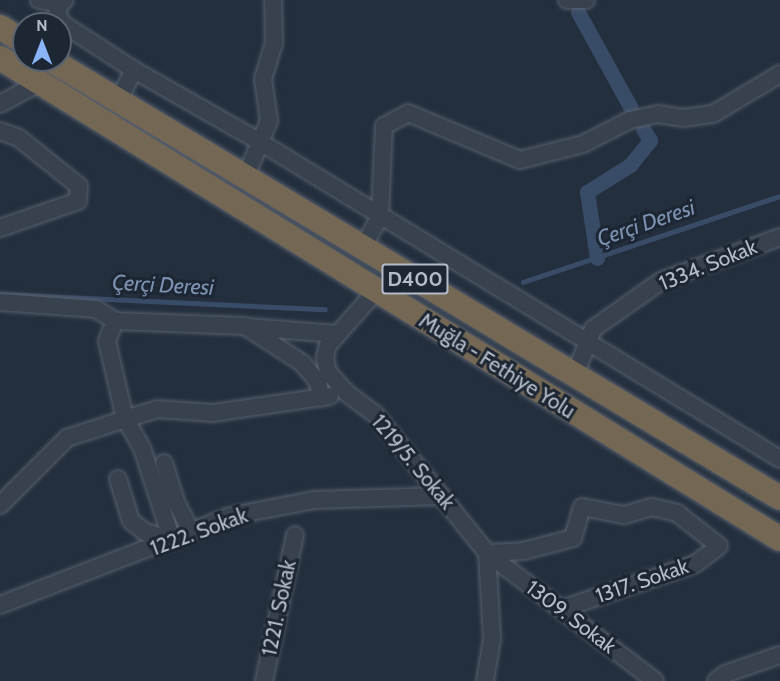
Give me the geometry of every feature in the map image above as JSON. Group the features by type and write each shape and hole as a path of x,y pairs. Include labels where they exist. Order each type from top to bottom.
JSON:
{"highway":[{"name":"Muğla - Fethiye Yolu","path":"0,58 37,84 780,539"},
{"name":"Muğla - Fethiye Yolu","path":"71,72 244,178 363,247 574,377 780,498"}],"street":[{"path":"39,0 63,2 57,14 63,24 134,70 260,142 587,345 780,459"},
{"path":"244,178 269,121 263,79 274,43 273,0"},
{"path":"567,0 586,0"},
{"path":"118,101 134,70"},
{"path":"363,247 380,216 384,126 408,113 520,159 584,144 630,120 658,114 683,118 713,114 780,74"},
{"path":"0,104 37,84"},
{"path":"0,131 19,138 79,186 78,201 0,228"},
{"name":"1334. Sokak","path":"574,377 593,329 661,281 780,237"},
{"name":"1219/5. Sokak","path":"376,291 337,334 325,357 328,372 348,394 375,414 487,553"},
{"path":"0,302 96,309 115,321 245,326 337,334"},
{"path":"115,321 107,341 125,419 142,448 172,540"},
{"path":"245,326 302,363 318,381 321,398"},
{"path":"0,505 67,438 125,419 157,409 213,413 348,394"},
{"path":"164,463 176,502 190,530"},
{"path":"118,479 131,521 145,532 172,540"},
{"name":"1222. Sokak","path":"0,605 231,516 314,500 442,496"},
{"name":"1317. Sokak","path":"487,553 523,551 573,538 582,507 624,515 652,507 677,513 719,546 695,564 561,609"},
{"name":"1221. Sokak","path":"264,681 295,535"},
{"path":"485,681 492,639 487,553"},
{"name":"1309. Sokak","path":"487,553 654,681"},
{"path":"716,681 725,674 780,655"}],"waterway":[{"path":"578,12 631,108"},
{"path":"597,258 587,192 630,165 650,140 643,129"},
{"name":"Çerçi Deresi","path":"523,282 780,196"},
{"name":"Çerçi Deresi","path":"1,294 325,309"}]}
